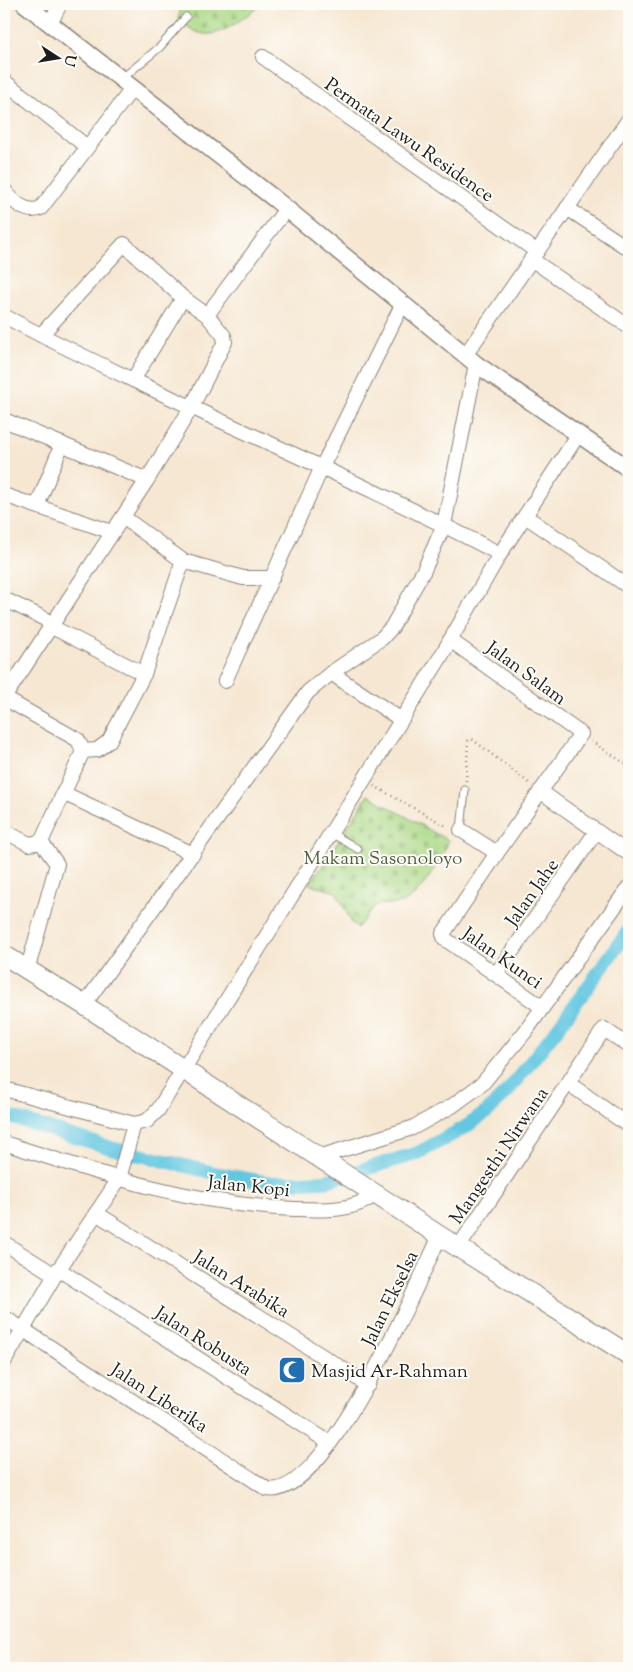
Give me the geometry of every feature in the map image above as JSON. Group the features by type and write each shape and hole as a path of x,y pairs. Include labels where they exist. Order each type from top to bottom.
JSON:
{"main road":[{"path":"4,955 458,1248 629,1355"}],"street":[{"path":"25,4 286,209 471,359 629,469"},
{"path":"50,24 60,4"},
{"name":"Permata Lawu Residence","path":"263,57 629,327"},
{"path":"4,81 87,147"},
{"path":"4,190 26,210 35,211 41,208 87,147 126,85"},
{"path":"84,1005 308,692 331,673 382,638 392,627 424,570 444,525 471,359 533,255 629,119"},
{"path":"567,208 629,250"},
{"path":"207,315 286,209"},
{"path":"40,335 124,244 183,298 207,315 224,336 225,342 191,408 147,480 4,698 78,740 83,751 41,842"},
{"path":"133,380 183,298"},
{"path":"224,681 322,468 403,303"},
{"path":"4,316 191,408 444,525 500,554"},
{"path":"4,420 147,480"},
{"path":"4,1089 133,1128 152,1117 183,1071 331,833 450,640 500,554 578,435"},
{"path":"37,506 62,444"},
{"path":"4,494 112,532"},
{"path":"526,516 629,587"},
{"path":"123,517 183,561 243,578 272,578"},
{"path":"83,751 97,750 110,741 144,674 183,561"},
{"path":"4,599 45,619 52,627 144,674"},
{"name":"Jalan Salam","path":"450,640 581,734"},
{"path":"331,673 400,720"},
{"path":"461,830 496,853 581,734"},
{"path":"540,791 629,854"},
{"path":"63,793 193,854"},
{"path":"4,831 29,844 41,842"},
{"name":"Jalan Jahe","path":"496,974 596,832"},
{"path":"27,971 57,864 41,842"},
{"name":"Jalan Kunci","path":"496,853 444,931 444,937 542,1007"},
{"path":"324,1160 412,1128 452,1106 482,1084 525,1032 629,887"},
{"name":"Mangesthi Nirwana","path":"458,1248 604,1029 629,1046"},
{"name":"Mangesthi Nirwana","path":"568,1083 629,1126"},
{"path":"4,1362 56,1272 120,1175 133,1128"},
{"name":"Jalan Kopi","path":"4,1143 120,1175 185,1196 250,1207 319,1210 357,1204 374,1193"},
{"name":"Jalan Arabika","path":"96,1213 368,1385"},
{"name":"Jalan Ekselsa","path":"278,1490 307,1471 330,1443 368,1385 440,1236"},
{"name":"Jalan Robusta","path":"4,1243 56,1272 330,1443"},
{"name":"Jalan Liberika","path":"4,1317 267,1489 278,1490"}],"lane":[{"path":"126,85 186,17"},
{"path":"461,830 465,790"},
{"path":"331,833 358,849"}],"path":[{"path":"581,734 629,766"},
{"path":"465,790 468,741 472,739 540,791"},
{"path":"363,781 452,830 461,830"}],"green space":[{"path":"182,4 260,4 256,9 227,29 218,33 208,34 199,33 189,28 178,18"},
{"name":"Makam Sasonoloyo","path":"368,795 449,841 436,866 411,898 394,904 376,905 357,928 352,923 336,892 309,884"}],"waterway":[{"path":"4,1115 111,1148 219,1174 271,1183 326,1181 418,1153 464,1128 487,1112 507,1092 560,1025 629,930"}],"place":[{"name":"Masjid Ar-Rahman","path":"292,1370"}]}
